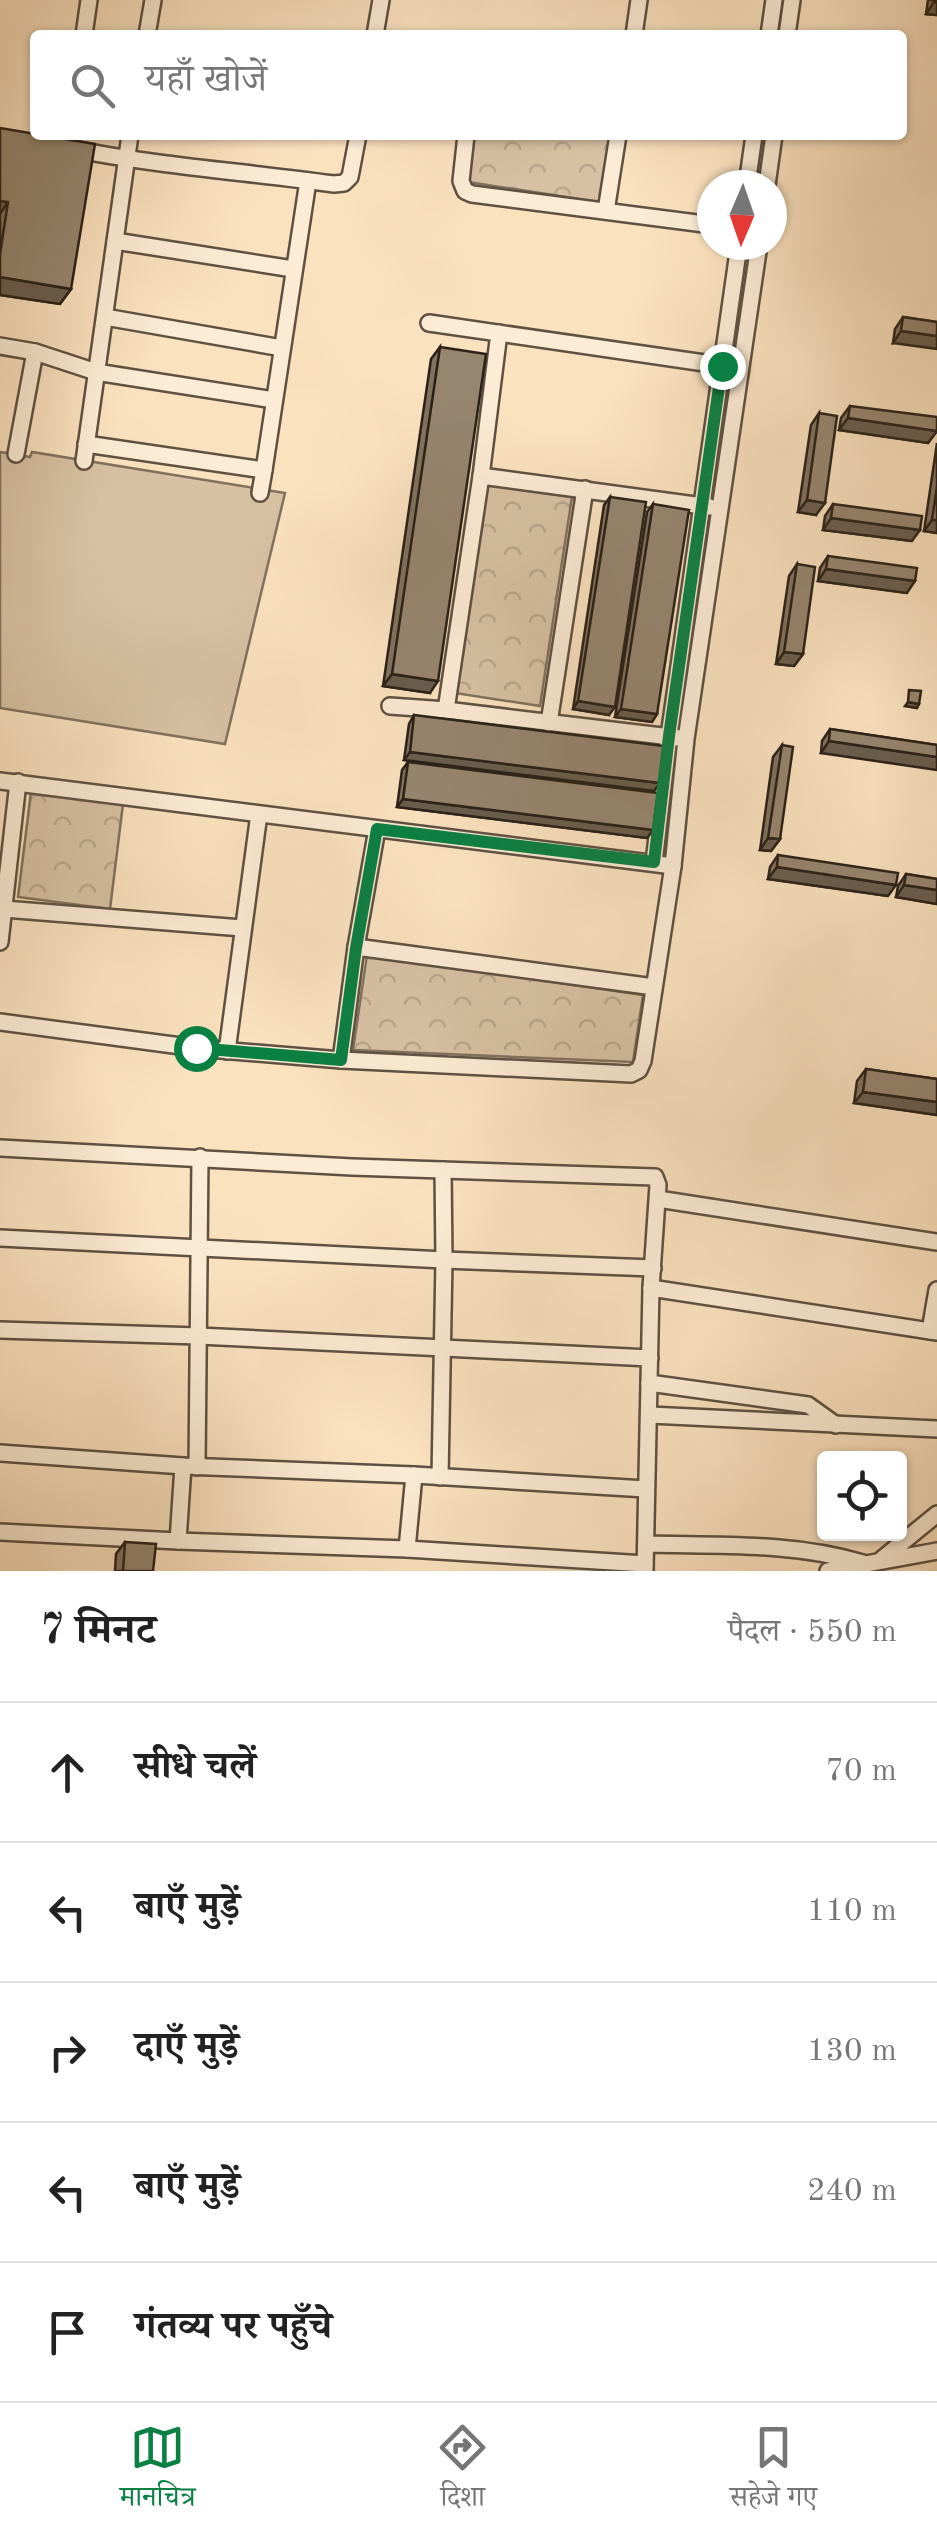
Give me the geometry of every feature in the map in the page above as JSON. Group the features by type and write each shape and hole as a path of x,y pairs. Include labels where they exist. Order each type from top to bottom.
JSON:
{"street":[{"path":"85,30 89,0"},
{"path":"148,30 153,0"},
{"path":"376,30 381,0"},
{"path":"635,30 640,0"},
{"path":"769,30 774,0"},
{"path":"788,30 792,0"},
{"path":"129,140 85,452 264,470"},
{"path":"62,142 126,160 334,184 344,183 350,177 357,140"},
{"path":"465,140 461,182 465,191 478,196 697,223"},
{"path":"606,211 617,140"},
{"path":"749,170 753,140"},
{"path":"769,170 773,140"},
{"path":"260,493 308,181"},
{"path":"115,241 294,269"},
{"path":"654,862 737,260"},
{"path":"0,1022 227,1051 341,1060 635,1073 642,1067 757,260"},
{"path":"104,317 282,348"},
{"path":"429,323 741,368"},
{"path":"446,710 499,333"},
{"path":"0,346 34,352 96,372 274,400"},
{"path":"16,454 34,352"},
{"path":"481,476 720,508"},
{"path":"548,723 585,489"},
{"path":"390,706 686,739"},
{"path":"0,781 673,866"},
{"path":"0,942 18,782"},
{"path":"227,1051 259,814"},
{"path":"341,1060 377,829"},
{"path":"4,909 242,928"},
{"path":"356,948 654,987"},
{"path":"0,1148 352,1167 650,1176 658,1181 645,1568 407,1549 0,1532"},
{"path":"178,1542 190,1466 199,1336 200,1157"},
{"path":"440,1477 443,1170"},
{"path":"658,1199 937,1242"},
{"path":"0,1238 653,1268"},
{"path":"652,1288 933,1331 937,1290"},
{"path":"0,1330 650,1358"},
{"path":"649,1383 808,1404 836,1425"},
{"path":"650,1415 937,1428"},
{"path":"0,1453 646,1489"},
{"path":"407,1549 414,1475"},
{"path":"870,1565 937,1514"},
{"path":"646,1544 795,1548 870,1565"},
{"path":"828,1571 937,1552"}],"green space":[{"path":"474,140 609,140 599,202 468,182"},
{"path":"0,452 30,457 32,452 285,493 225,744 0,708"},
{"path":"487,485 572,497 540,706 455,693"},
{"path":"31,792 123,804 110,909 18,897"},
{"path":"367,955 643,995 633,1062 353,1050"}],"building":[{"path":"0,128 30,133 30,140 95,144 71,289 0,277 8,202 0,201"},
{"path":"903,317 937,322 937,336 901,331"},
{"path":"440,347 486,354 438,681 392,674"},
{"path":"850,406 937,417 937,431 848,418"},
{"path":"819,413 837,416 825,503 807,500"},
{"path":"937,487 937,520 932,520"},
{"path":"610,497 646,502 615,707 578,701"},
{"path":"653,504 689,510 657,714 621,709"},
{"path":"833,504 922,516 920,530 831,518"},
{"path":"828,556 917,568 915,581 826,569"},
{"path":"797,564 815,567 803,654 784,652"},
{"path":"909,690 921,691 919,704 908,702"},
{"path":"414,715 664,746 660,783 410,752"},
{"path":"830,729 937,745 937,757 829,741"},
{"path":"782,745 793,747 780,839 768,838"},
{"path":"408,762 658,793 653,830 403,799"},
{"path":"778,855 898,873 896,885 777,867"},
{"path":"906,874 937,879 937,890 904,885"},
{"path":"866,1069 937,1079 937,1102 863,1092"},
{"path":"125,1542 156,1544 153,1571 123,1571"}],"route":[{"path":"196,1048 341,1060 377,829 654,862 722,366"}]}
